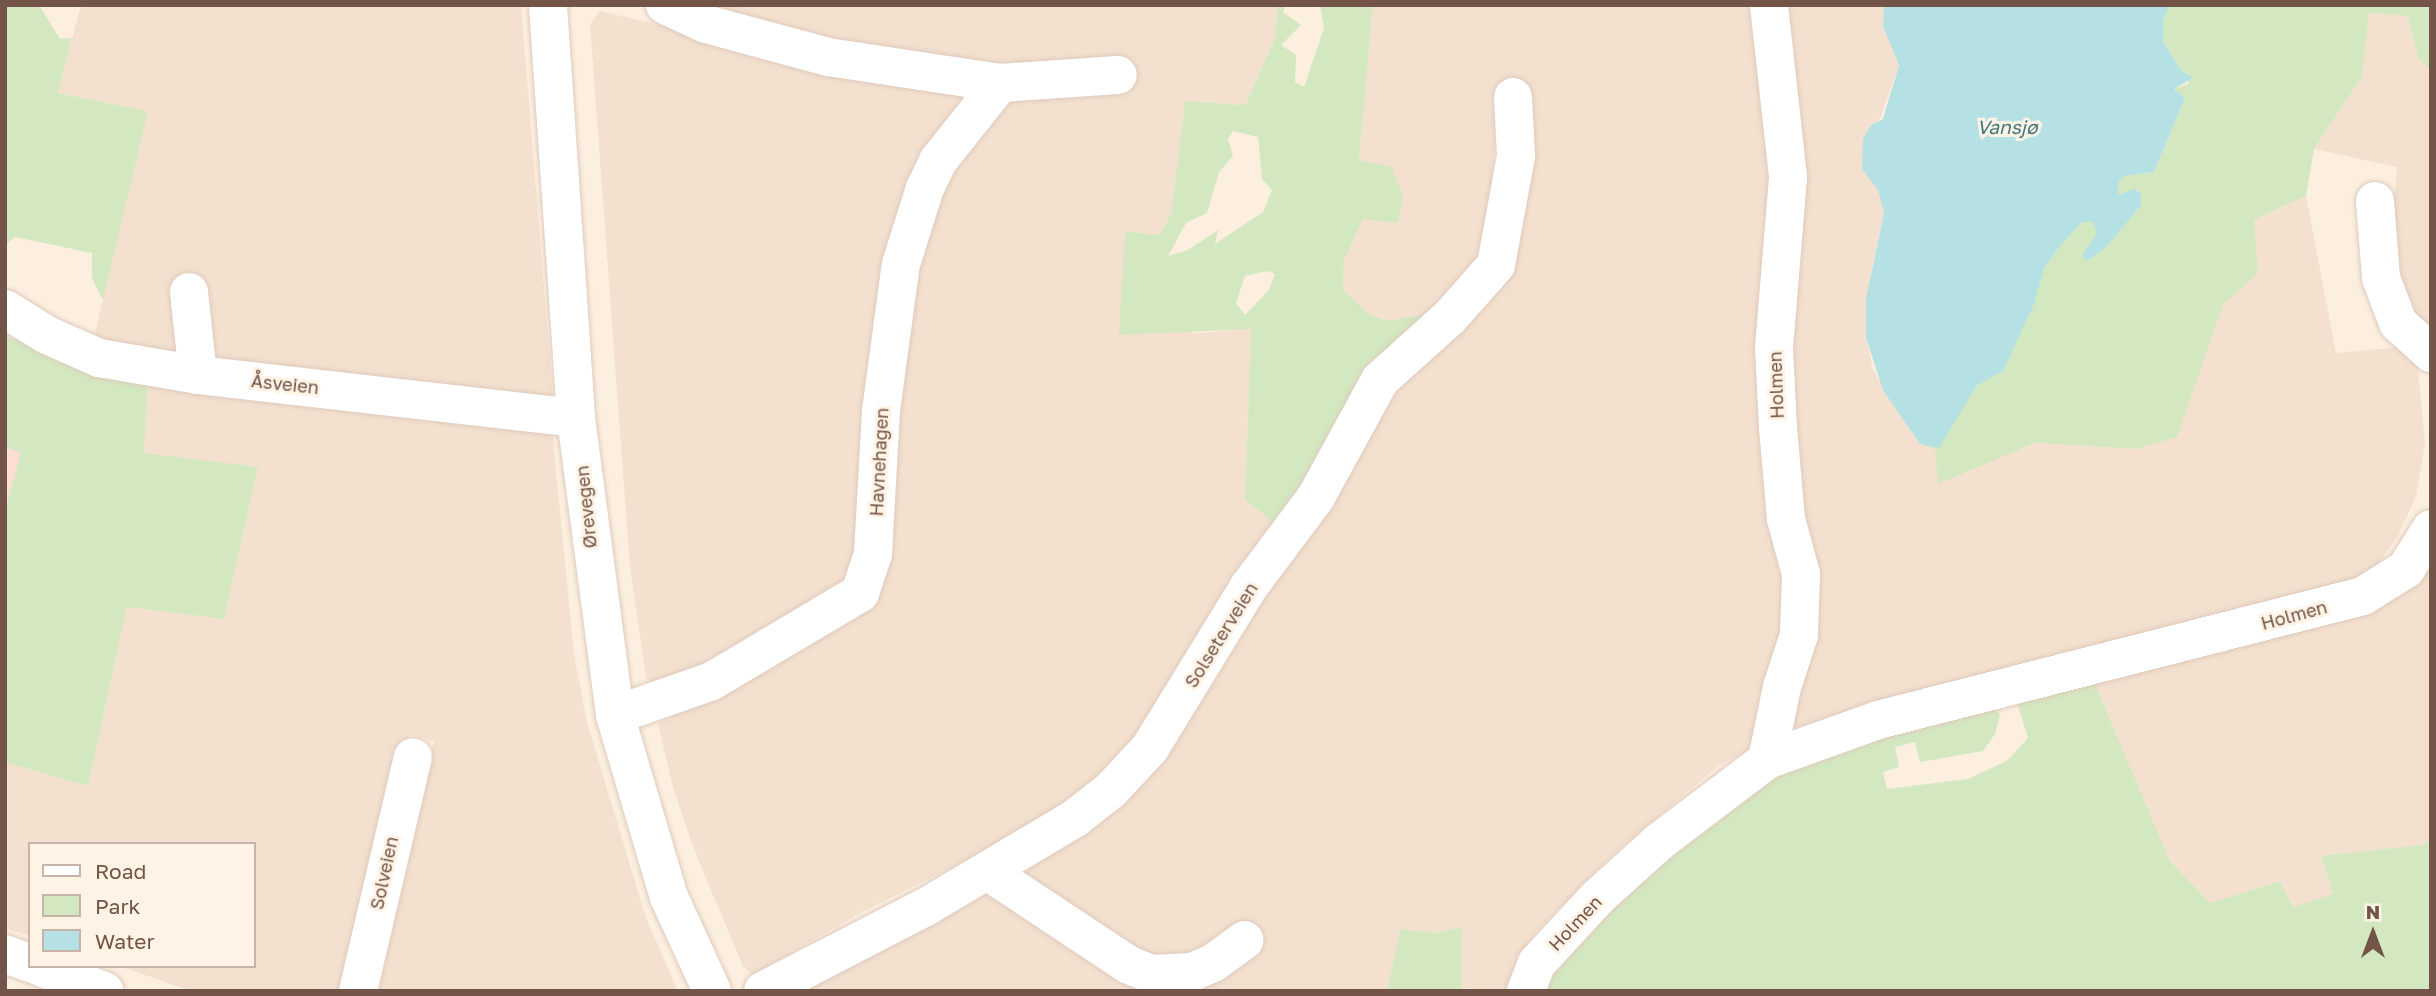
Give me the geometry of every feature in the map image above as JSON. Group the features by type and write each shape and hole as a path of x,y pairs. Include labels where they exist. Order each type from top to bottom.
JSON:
{"street":[{"name":"Ørevegen","path":"548,5 576,418 615,715 669,897 712,991"},
{"path":"665,5 706,24 828,57 1000,83 1118,75"},
{"name":"Holmen","path":"1767,760 1782,687 1799,635 1801,574 1786,519 1778,427 1774,348 1788,177 1769,5"},
{"name":"Havnehagen","path":"615,715 712,681 860,593 873,554 881,411 901,264 925,188 939,161 1000,83"},
{"name":"Solseterveien","path":"763,991 987,871 1074,819 1150,748 1248,587 1316,497 1380,380 1459,309 1496,265 1516,156 1513,97"},
{"path":"2375,201 2381,278 2398,323 2431,353"},
{"path":"189,292 198,375"},
{"name":"Åsveien","path":"5,309 47,335 99,358 198,375 576,418"},
{"name":"Holmen","path":"1526,991 1537,963 1597,898 1659,842 1767,760 1878,720 2363,596 2406,569 2431,529"},
{"name":"Solveien","path":"358,991 413,757"},
{"path":"987,871 1129,965 1151,974 1192,972 1213,963 1245,940"},
{"path":"5,954 28,962"},
{"path":"43,968 104,991"}],"shaded area":[{"path":"81,5 521,5 553,400 92,346 147,111 58,93"},
{"path":"708,5 1278,5 1275,38 1245,105 1185,101 1171,214 1159,235 1125,231 1192,334 1251,328 1245,500 1282,529 1129,750 1100,781 1028,829 862,912 752,975 743,966 695,852 673,788 658,723 739,683 864,606 889,399 936,183 1013,92 1130,93 1127,59 998,64 836,44"},
{"path":"1373,5 1884,5 1883,27 1899,65 1862,169 1878,190 1884,213 1870,276 1866,338 1873,370 1897,409 1920,444 1935,448 1939,483 2035,443 2136,449 2204,349 2223,305 2258,273 2254,220 2306,196 2336,353 2401,347 2417,359 2425,443 2416,496 2398,536 2372,573 2313,595 1791,728 1718,766 1612,855 1534,934 1504,991 1461,988 1461,927 1436,933 1400,929 1387,991 797,991 1080,833 1370,413 1501,282 1497,90 1489,255 1438,312 1419,318 1387,321 1369,314 1343,290 1344,260 1363,219 1359,160"},
{"path":"600,11 728,41 983,87 938,146 863,546 849,585 664,689 646,678 630,568 590,24"},
{"path":"2369,12 2408,16 2418,58 2431,70 2431,334 2404,305 2389,255 2397,167 2314,149 2362,77"},
{"path":"148,379 552,430 574,654 587,722 646,918 678,991 379,991 434,741 410,734 341,991 191,991 126,968 256,968 256,842 28,842 28,935 5,928 5,762 88,786 127,607 224,619 258,468 144,453"},
{"path":"5,447 21,453 5,510"},
{"path":"2431,564 2431,840 2421,845 2321,856 2333,895 2293,907 2280,881 2210,903 2170,861 2095,684"}],"green space":[{"path":"5,5 39,5 60,39 72,38 58,93 148,111 103,300 92,278 92,253 15,237 5,245"},
{"path":"1278,5 1286,5 1283,12 1301,25 1281,45 1296,55 1295,82 1304,87 1324,28 1320,5 1373,5 1359,160 1391,167 1403,196 1398,223 1363,219 1344,260 1343,290 1369,314 1387,321 1438,312 1282,529 1245,500 1251,329 1119,335 1125,231 1159,235 1171,214 1185,101 1245,105 1275,38","holes":["1233,131 1258,137 1262,179 1272,190 1263,212 1215,244 1218,230 1188,250 1168,256 1186,223 1207,213 1219,172 1233,156 1228,139","1267,271 1275,274 1269,290 1245,315 1236,303 1245,276"]},
{"path":"2170,5 2431,5 2431,70 2418,58 2408,16 2369,13 2362,77 2314,149 2306,196 2254,220 2258,273 2223,305 2177,437 2136,449 2035,443 1938,484 1935,449 1920,444 1897,409 2058,207 2124,176 2154,172 2185,98 2174,89 2188,84 2189,75 2180,69 2163,41 2163,21"},
{"path":"5,336 148,379 144,453 258,467 224,619 127,607 88,786 5,762 5,510 21,453 5,447"},
{"path":"2095,684 2170,861 2210,903 2280,881 2293,907 2333,894 2321,856 2421,845 2431,840 2431,991 1538,991 1662,856 1792,764 1989,701 2000,715 1995,734 1983,751 1920,762 1915,742 1895,747 1899,767 1883,772 1887,789 1968,779 2007,761 2028,738 2017,702"},
{"path":"1462,927 1461,988 1468,991 1387,991 1400,929 1436,933"}],"water":[{"name":"Vansjø","path":"1884,5 2170,5 2163,21 2163,41 2180,69 2193,78 2174,89 2185,98 2154,172 2124,176 2118,182 2118,195 2135,189 2141,194 2141,205 2106,247 2090,259 2084,260 2083,254 2097,234 2093,222 2082,222 2059,247 2044,268 2034,304 2003,371 1977,385 1939,448 1920,444 1883,390 1866,338 1866,298 1884,213 1878,190 1862,169 1863,139 1871,125 1883,119 1899,65 1883,27"}]}
